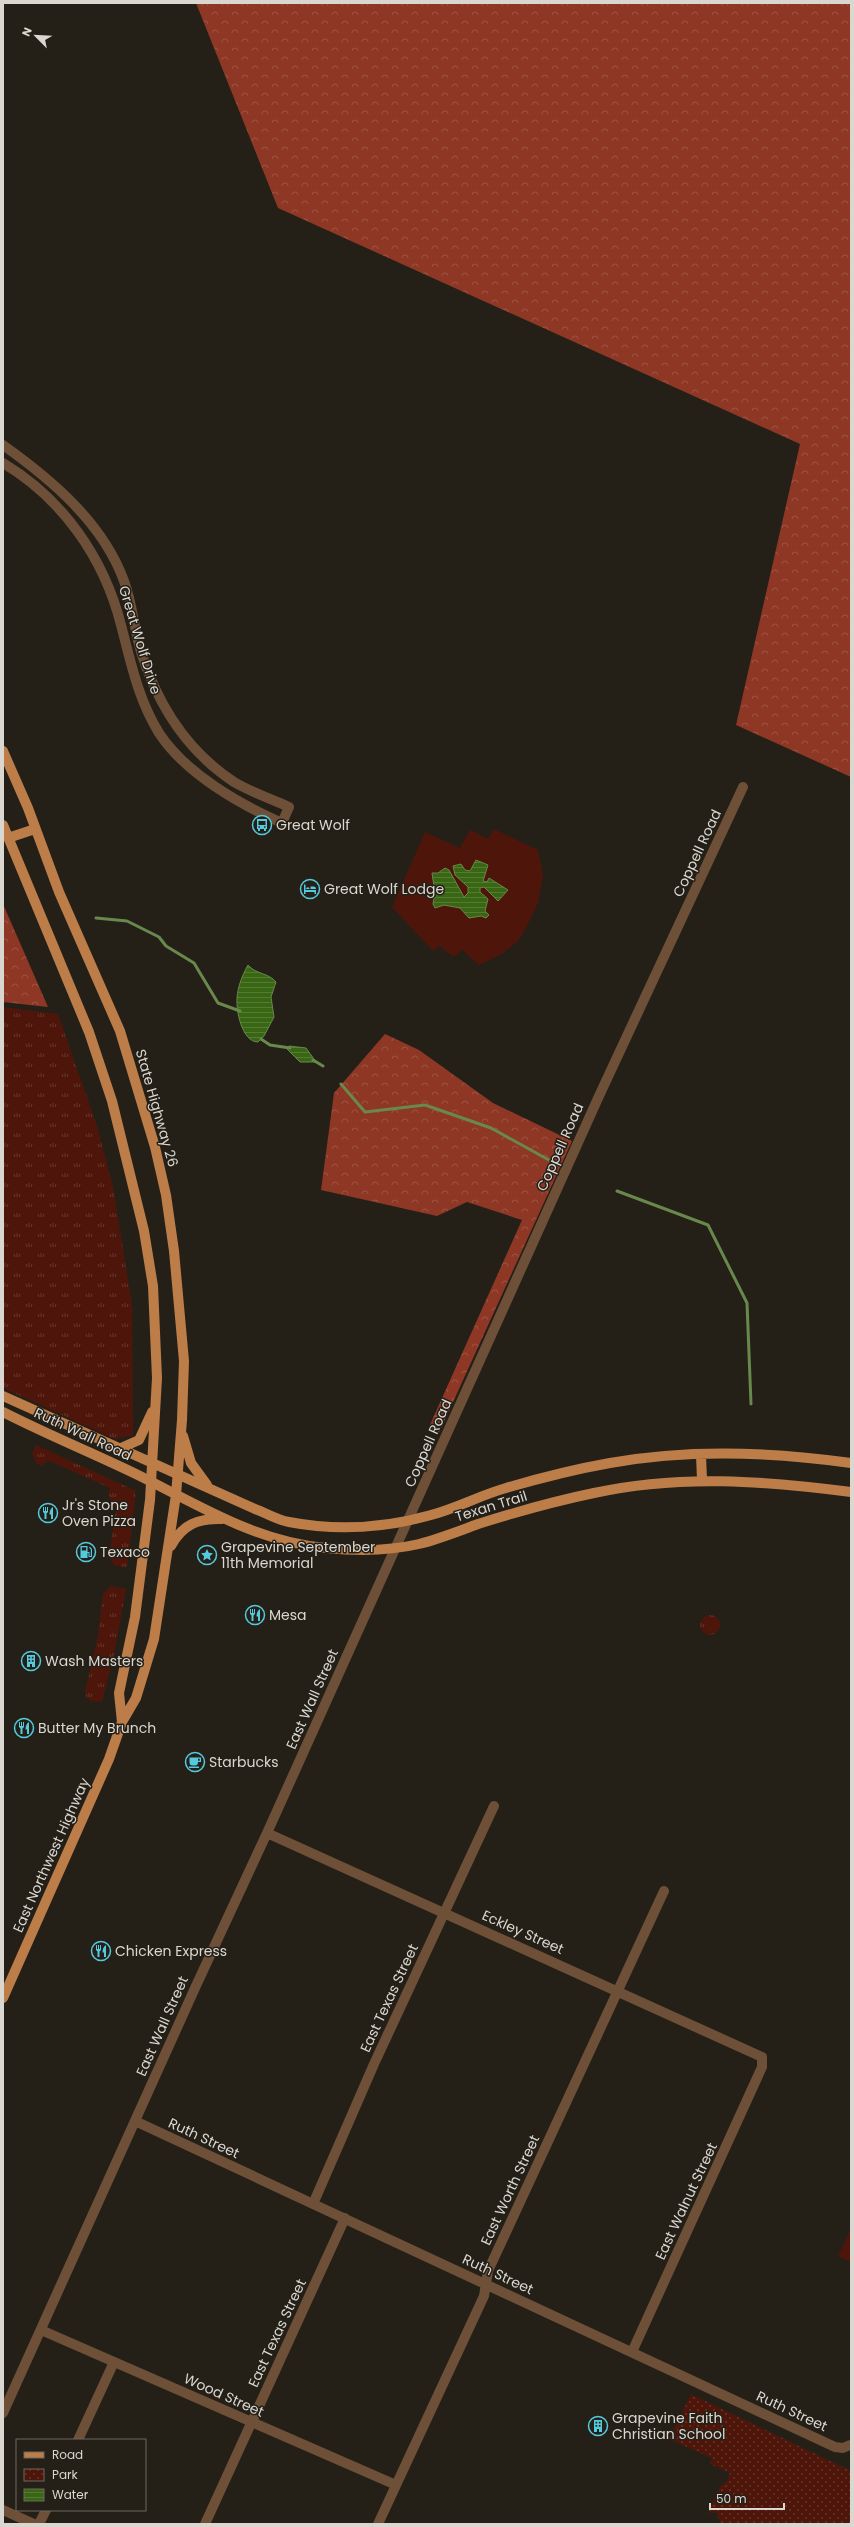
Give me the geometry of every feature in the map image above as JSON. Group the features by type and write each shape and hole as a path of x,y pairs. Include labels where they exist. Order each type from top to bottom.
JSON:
{"main road":[{"name":"State Highway 26","path":"3,751 35,828 59,892 120,1031 155,1147 166,1195 174,1251 184,1361 182,1420 176,1495"},
{"path":"3,825 89,1032 119,1125 144,1231 153,1286 157,1347 156,1401 151,1482"},
{"path":"8,838 35,828"},
{"name":"Ruth Wall Road","path":"3,1396 152,1462"},
{"path":"121,1448 139,1440 149,1421 156,1401"},
{"name":"Ruth Wall Road","path":"3,1412 151,1482"},
{"path":"182,1420 184,1438 191,1463 208,1487"},
{"name":"Texan Trail","path":"152,1462 288,1522 371,1527 408,1521 432,1515 506,1488 619,1462 674,1455 701,1455 785,1456 851,1463"},
{"path":"701,1455 702,1480"},
{"name":"Texan Trail","path":"151,1482 224,1519 285,1542 326,1548 368,1550 418,1544 505,1516 596,1492 648,1484 702,1480 770,1483 851,1492"},
{"name":"East Northwest Highway","path":"122,1722 119,1693 135,1617 151,1482"},
{"name":"East Northwest Highway","path":"3,1998 109,1758 122,1722 136,1698 154,1639 176,1495"},
{"path":"168,1551 178,1534 194,1522 224,1519"}],"street":[{"name":"Great Wolf Drive","path":"3,445 38,470 69,499 105,542 124,580 134,616 141,653 152,682 174,725 202,759 235,783 289,807 282,823 231,797 199,774 160,734 140,696 107,580 89,545 59,509 38,489 3,463"},
{"name":"Coppell Road","path":"408,1521 595,1103 743,787"},
{"name":"East Wall Street","path":"3,2413 408,1521"},
{"name":"East Texas Street","path":"314,2204 443,1912 494,1806"},
{"name":"Eckley Street","path":"267,1833 756,2053 763,2061"},
{"name":"East Worth Street","path":"378,2524 484,2296 488,2271 664,1891"},
{"name":"East Walnut Street","path":"632,2352 763,2061"},
{"name":"Ruth Street","path":"135,2121 835,2447 843,2448 850,2445"},
{"name":"East Texas Street","path":"205,2524 345,2218"},
{"name":"Wood Street","path":"41,2330 396,2485"},
{"path":"78,2439 114,2362"},
{"path":"3,2510 34,2524"},
{"path":"39,2524 46,2511"}],"green space":[{"path":"196,3 851,3 851,777 736,725 800,444 278,208"},
{"path":"494,829 538,850 543,875 538,903 518,941 502,954 479,965 462,950 454,957 439,946 433,951 392,907 425,832 460,848 470,830 488,839"},
{"path":"3,904 48,1007 3,1002"},
{"path":"3,1007 58,1014 97,1126 113,1187 132,1305 133,1435 115,1439 3,1388"},
{"path":"385,1034 419,1050 493,1103 572,1141 438,1435 429,1427 522,1220 467,1202 437,1216 321,1190 334,1093"},
{"path":"36,1445 136,1491 127,1567 115,1566 109,1557 116,1509 108,1495 110,1488 47,1460 43,1466 37,1464 32,1454"},
{"path":"110,1586 126,1589 114,1654 102,1702 91,1701 87,1698 85,1692 98,1635 103,1594"},
{"path":"706,1615 714,1615 720,1621 720,1629 714,1635 706,1635 700,1629 700,1621"},
{"path":"850,2230 851,2231 851,2262 838,2256"},
{"path":"691,2394 851,2471 851,2524 721,2524 716,2512 708,2513 720,2487 727,2481 730,2473 710,2464 712,2458 669,2439"}],"water":[{"path":"476,860 488,865 483,881 487,882 489,878 508,890 498,901 484,887 480,888 480,892 488,899 485,911 489,915 486,918 481,916 469,918 460,908 444,905 435,908 433,904 435,893 432,873 438,873 445,868 449,870 464,897 468,893 468,887 455,875 453,866 461,864 465,870 470,871"},
{"path":"248,965 276,982 271,997 274,1017 264,1036 258,1042 252,1041 244,1032 239,1018 237,1004 238,989"},
{"path":"289,1046 306,1048 316,1062 300,1062 287,1049"}],"waterway":[{"path":"96,918 127,921 159,937 166,946 194,963 218,1003 240,1011"},
{"path":"261,1039 270,1045 290,1048"},
{"path":"313,1060 323,1066"},
{"path":"341,1084 365,1112 425,1105 491,1128 558,1165"},
{"path":"617,1191 708,1225 747,1303 751,1404"}],"place":[{"name":"Great Wolf","path":"262,825"},
{"name":"Great Wolf Lodge","path":"310,889"},
{"name":"Jr's Stone Oven Pizza","path":"48,1513"},
{"name":"Texaco","path":"86,1552"},
{"name":"Grapevine September 11th Memorial","path":"207,1555"},
{"name":"Mesa","path":"255,1615"},
{"name":"Wash Masters","path":"31,1661"},
{"name":"Butter My Brunch","path":"24,1728"},
{"name":"Starbucks","path":"195,1762"},
{"name":"Chicken Express","path":"101,1951"},
{"name":"Grapevine Faith Christian School","path":"598,2426"}]}
